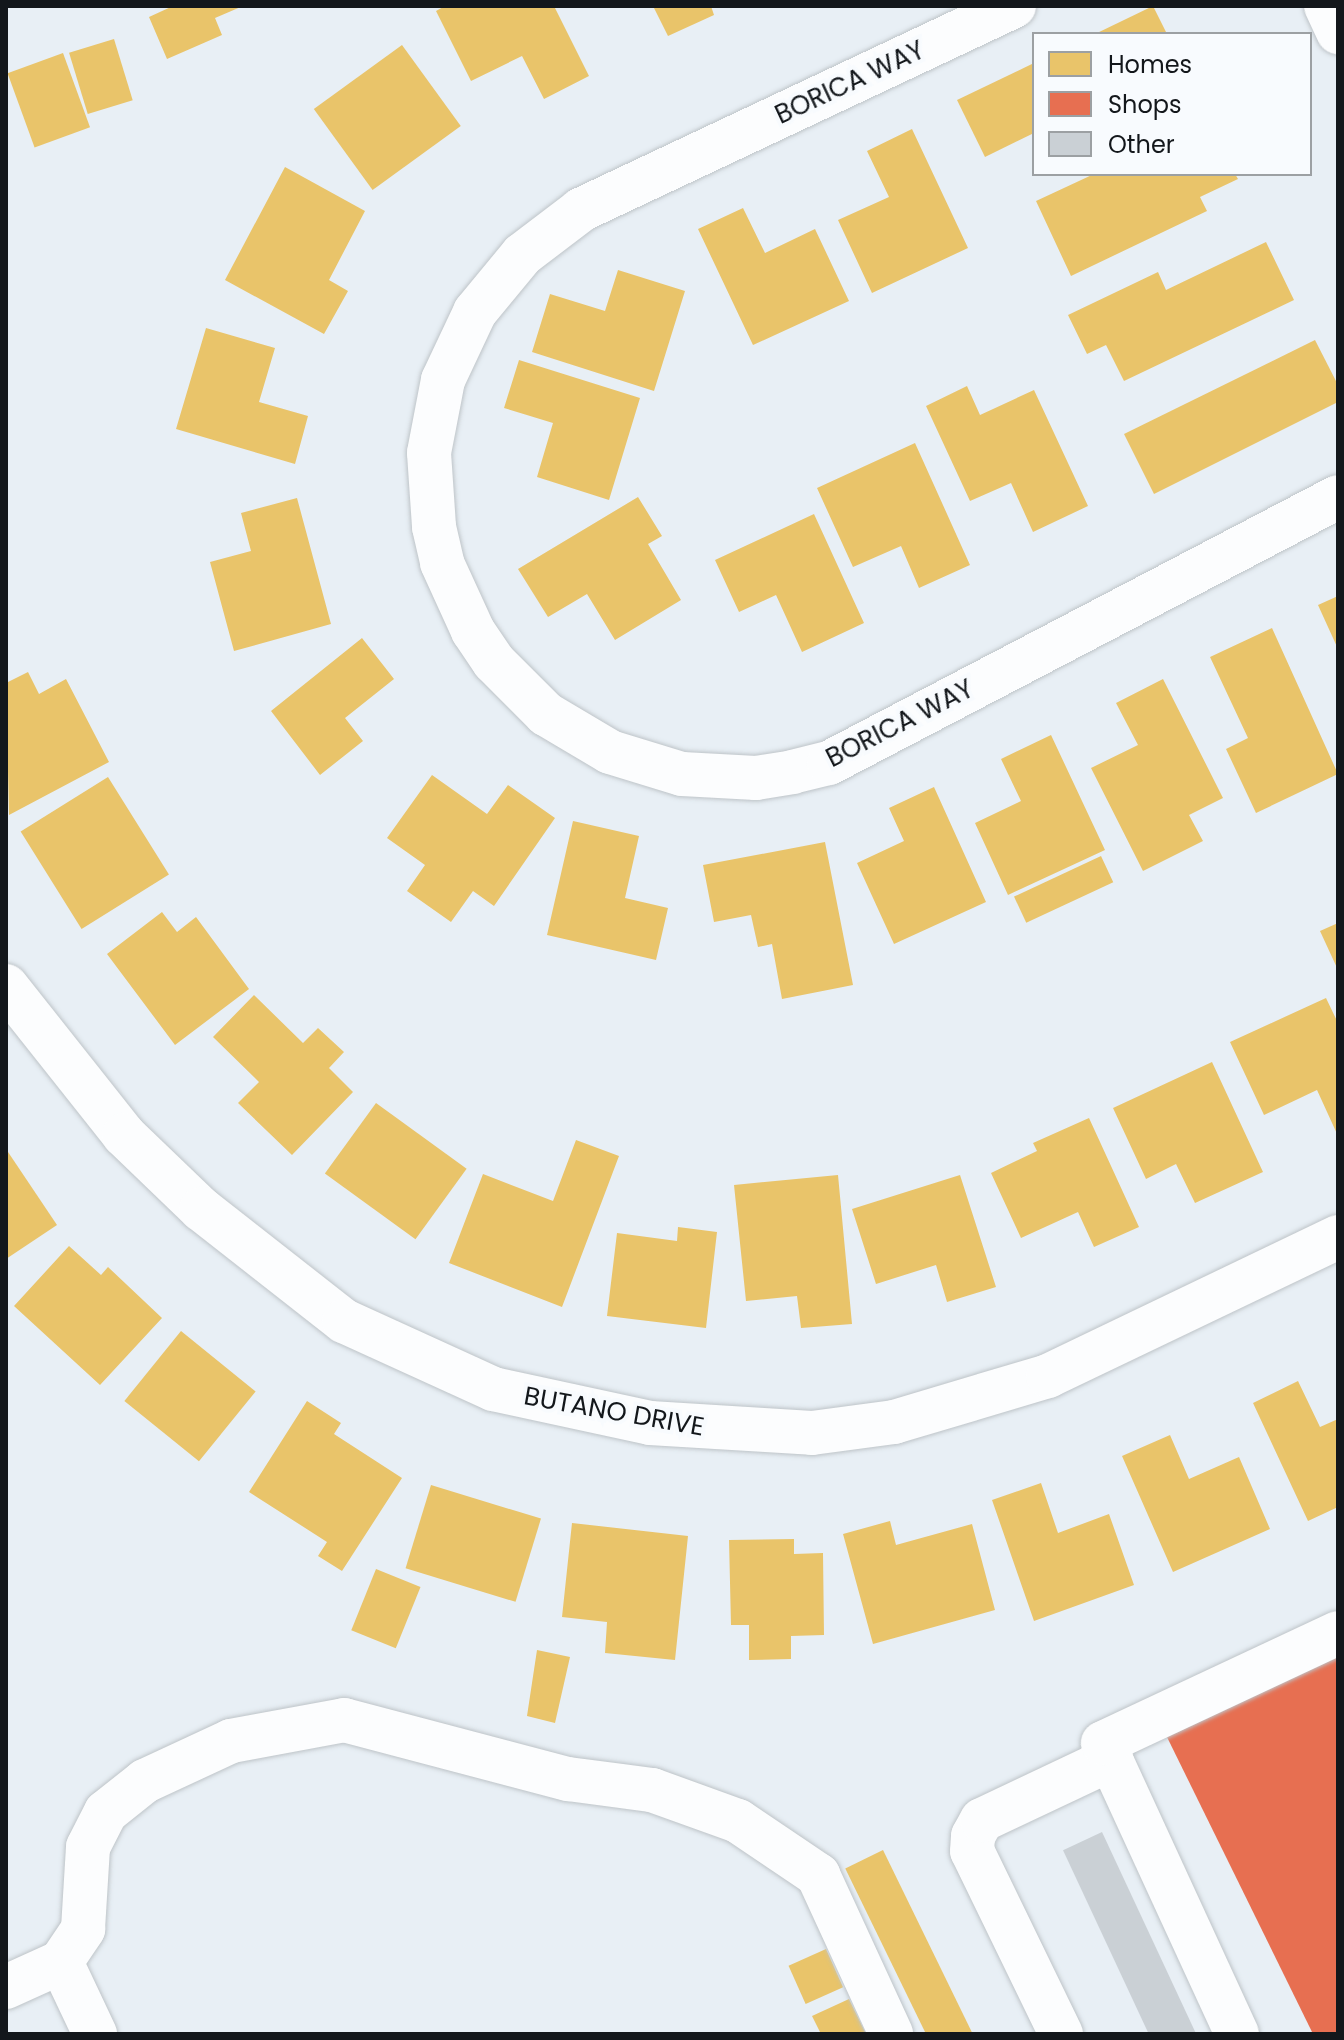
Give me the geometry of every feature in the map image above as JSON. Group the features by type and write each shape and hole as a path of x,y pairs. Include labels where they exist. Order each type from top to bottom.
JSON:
{"street":[{"name":"BORICA WAY","path":"1014,6 581,210 522,255 468,325 443,380 429,453 436,539 473,631 494,662 546,714 610,752 682,774 768,776 829,763 1338,497"},
{"path":"1326,6 1338,32"},
{"name":"BUTANO DRIVE","path":"6,986 124,1135 201,1209 344,1321 493,1389 619,1418 730,1432 812,1433 894,1422 1048,1376 1338,1237"},
{"path":"1237,2034 1103,1743 1338,1633"},
{"path":"6,1987 61,1962 83,1929 88,1847 106,1812 145,1781 231,1741 344,1720 568,1779 652,1790 738,1821 818,1875 891,2034"},
{"path":"1061,2034 972,1851 973,1836 982,1820 1111,1759"},
{"path":"61,1962 95,2034"}],"building: Homes":[{"path":"173,6 243,6 215,18 222,35 167,59 149,17"},
{"path":"445,6 554,6 589,76 544,99 522,56 471,81 436,11"},
{"path":"653,6 711,6 714,15 668,36"},
{"path":"1153,6 1166,32 1099,32"},
{"path":"114,39 133,100 88,114 69,53"},
{"path":"402,45 461,126 373,190 314,109"},
{"path":"63,53 90,127 35,147 8,73"},
{"path":"1032,64 1032,134 985,157 957,100"},
{"path":"912,129 968,248 872,293 838,220 889,197 867,151"},
{"path":"285,167 365,211 329,280 348,291 324,334 225,280"},
{"path":"1090,176 1236,176 1238,179 1200,197 1207,211 1071,276 1036,201"},
{"path":"743,208 765,253 815,229 849,301 753,345 698,229"},
{"path":"1266,242 1294,300 1124,381 1106,345 1087,354 1068,315 1158,272 1166,290"},
{"path":"618,270 685,291 654,391 532,352 550,294 605,311"},
{"path":"206,328 275,348 259,402 308,416 295,464 176,429"},
{"path":"1315,340 1338,385 1338,402 1154,494 1124,434"},
{"path":"519,360 640,398 609,500 537,477 553,423 504,408"},
{"path":"967,386 980,415 1034,390 1088,506 1033,532 1011,483 970,501 926,406"},
{"path":"915,443 970,565 919,588 901,546 853,567 817,488"},
{"path":"638,497 662,536 648,544 681,600 615,640 587,594 548,617 518,569"},
{"path":"297,498 331,624 234,651 210,562 251,551 241,513"},
{"path":"814,514 864,623 802,652 776,595 739,612 715,560"},
{"path":"1338,596 1338,649 1318,605"},
{"path":"1272,628 1338,774 1256,813 1226,749 1248,738 1210,657"},
{"path":"362,638 394,679 345,718 363,741 320,775 271,711"},
{"path":"28,672 39,694 66,679 109,762 9,815 6,683"},
{"path":"1163,679 1223,798 1189,815 1203,841 1143,871 1091,768 1138,745 1116,703"},
{"path":"1051,735 1105,850 1008,895 975,823 1021,801 1001,759"},
{"path":"432,775 487,814 508,785 555,818 494,906 473,891 451,922 407,891 425,865 387,838"},
{"path":"108,777 169,875 82,929 21,832"},
{"path":"934,787 986,902 894,944 857,863 904,841 889,808"},
{"path":"573,821 639,836 625,898 668,908 656,960 547,935"},
{"path":"825,842 853,985 782,999 772,944 758,947 751,915 714,922 703,865"},
{"path":"1101,856 1113,882 1026,923 1014,897"},
{"path":"162,912 177,932 196,917 249,989 175,1045 107,954"},
{"path":"1338,923 1338,970 1320,931"},
{"path":"254,995 303,1043 318,1028 344,1052 329,1068 353,1092 292,1155 238,1103 259,1082 213,1037"},
{"path":"1326,998 1338,1023 1338,1136 1317,1090 1264,1115 1230,1042"},
{"path":"1212,1062 1263,1172 1195,1203 1176,1164 1146,1179 1113,1108"},
{"path":"376,1103 467,1169 415,1239 325,1173"},
{"path":"1089,1118 1139,1227 1094,1247 1078,1212 1021,1238 991,1173 1037,1151 1033,1143"},
{"path":"576,1140 619,1156 562,1307 449,1263 483,1174 553,1201"},
{"path":"6,1149 57,1225 6,1259"},
{"path":"838,1175 852,1324 801,1328 797,1296 746,1301 734,1185"},
{"path":"960,1175 996,1287 947,1302 936,1265 876,1284 852,1209"},
{"path":"678,1227 717,1232 706,1328 607,1316 617,1233 677,1241"},
{"path":"69,1246 101,1275 108,1267 162,1318 100,1385 14,1306"},
{"path":"181,1331 256,1391 199,1461 124,1401"},
{"path":"1298,1381 1320,1427 1338,1419 1338,1507 1308,1521 1253,1403"},
{"path":"307,1401 341,1423 334,1434 402,1478 342,1571 318,1556 327,1542 249,1492"},
{"path":"1170,1435 1189,1479 1239,1457 1270,1529 1173,1572 1122,1456"},
{"path":"1041,1483 1058,1533 1109,1514 1134,1585 1034,1621 992,1500"},
{"path":"431,1485 541,1519 516,1602 406,1568"},
{"path":"890,1521 896,1545 972,1524 995,1610 873,1644 843,1534"},
{"path":"572,1523 688,1536 675,1660 605,1653 607,1622 562,1617"},
{"path":"794,1539 794,1554 823,1553 824,1635 791,1636 791,1659 749,1660 749,1625 731,1625 729,1540"},
{"path":"376,1569 421,1587 396,1648 351,1630"},
{"path":"537,1650 570,1657 555,1723 527,1716"},
{"path":"883,1850 973,2034 926,2034 845,1868"},
{"path":"826,1949 843,1987 806,2004 789,1966"},
{"path":"849,1999 866,2034 821,2034 812,2016"}],"building: Shops":[{"path":"1338,1650 1338,2034 1313,2034 1166,1735"}],"building: Other":[{"path":"1102,1832 1196,2034 1149,2034 1063,1850"}]}
